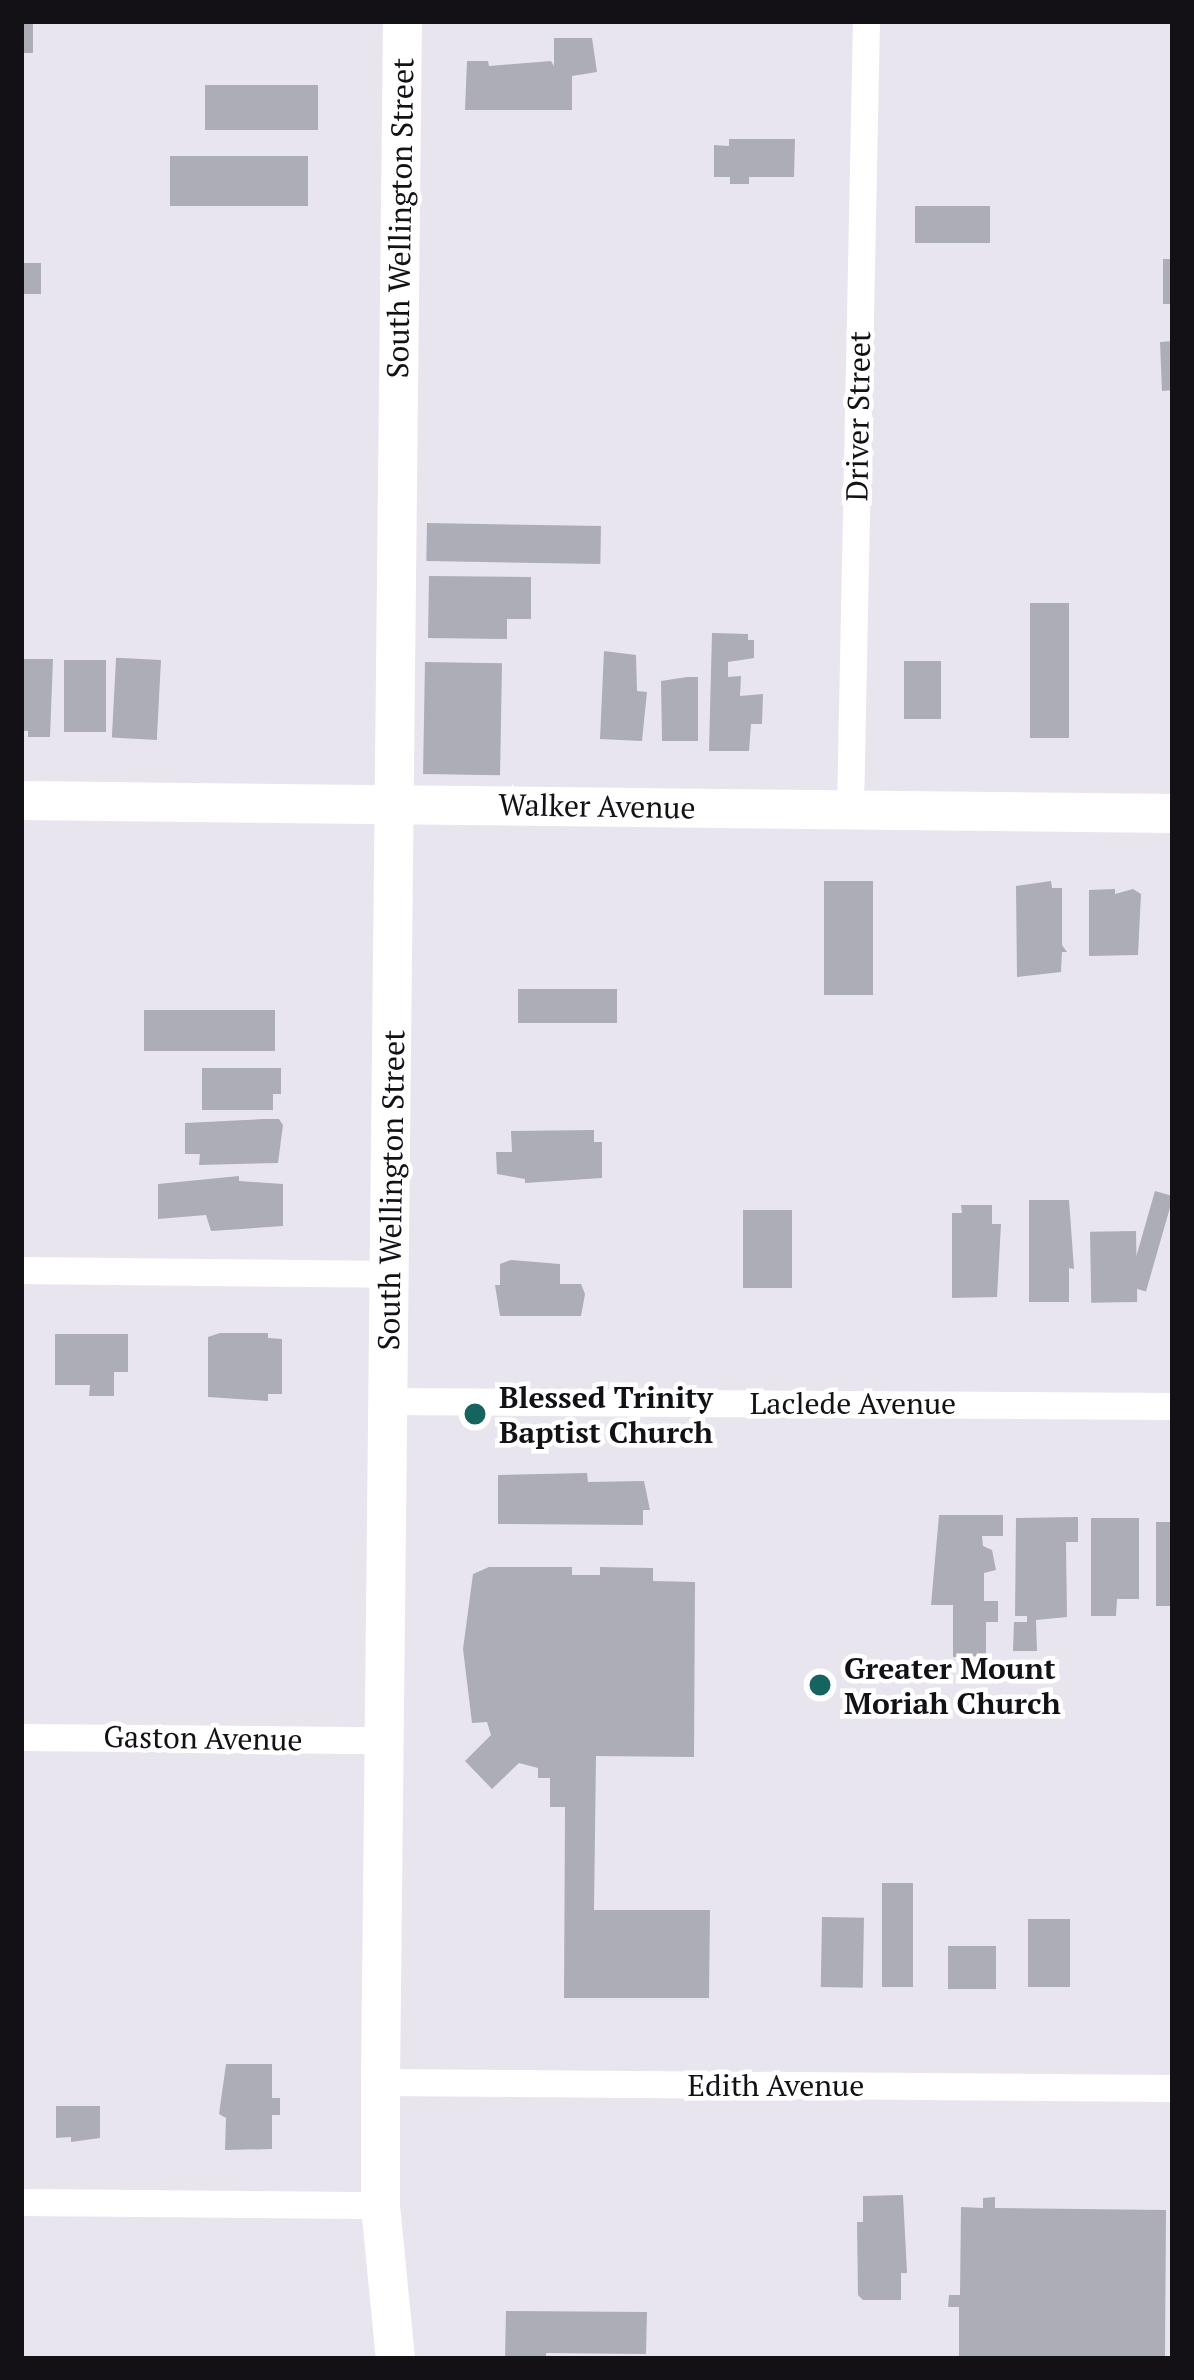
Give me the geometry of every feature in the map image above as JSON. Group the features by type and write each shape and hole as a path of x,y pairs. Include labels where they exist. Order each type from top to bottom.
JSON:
{"street":[{"name":"South Wellington Street","path":"395,2359 380,2205 380,2082 402,21"},
{"name":"Driver Street","path":"850,810 866,21"},
{"name":"Walker Avenue","path":"21,800 1173,813"},
{"path":"21,1270 391,1274"},
{"name":"Laclede Avenue","path":"389,1400 1173,1406"},
{"name":"Gaston Avenue","path":"21,1737 385,1740"},
{"name":"Edith Avenue","path":"380,2082 1173,2088"},
{"path":"21,2202 380,2205"}],"building":[{"path":"21,21 33,21 33,53 21,53"},
{"path":"554,38 592,38 597,72 572,76 572,110 465,110 467,61 488,61 489,66 551,61 554,66"},
{"path":"205,85 318,85 318,130 205,130"},
{"path":"729,139 795,139 794,177 749,177 749,184 730,184 730,177 714,177 714,145 729,146"},
{"path":"170,156 308,156 308,206 170,206"},
{"path":"915,206 990,206 990,243 915,243"},
{"path":"1163,259 1173,259 1173,304 1163,304"},
{"path":"21,263 41,263 41,294 21,294"},
{"path":"1173,341 1173,390 1162,391 1160,342"},
{"path":"427,523 601,526 600,564 426,561"},
{"path":"429,576 531,577 531,619 507,619 507,639 428,638"},
{"path":"1030,603 1069,603 1069,738 1030,738"},
{"path":"712,633 748,634 748,640 754,640 754,658 728,662 728,677 741,676 740,696 763,694 762,724 751,724 749,751 709,751"},
{"path":"604,651 636,655 637,691 647,692 642,741 600,739"},
{"path":"116,658 161,660 157,740 112,738"},
{"path":"21,659 53,659 50,737 28,737 28,731 21,731"},
{"path":"64,660 106,660 106,732 64,732"},
{"path":"904,661 941,661 941,719 904,719"},
{"path":"425,662 502,663 500,775 423,774"},
{"path":"698,677 698,741 662,741 661,681"},
{"path":"824,881 873,881 873,995 824,995"},
{"path":"1051,881 1052,888 1062,888 1062,945 1067,952 1062,952 1061,972 1017,977 1016,886"},
{"path":"1115,889 1115,894 1133,889 1141,894 1138,955 1089,956 1089,890"},
{"path":"518,989 617,989 617,1023 518,1023"},
{"path":"144,1010 275,1010 275,1051 144,1051"},
{"path":"202,1068 281,1068 281,1094 273,1094 273,1110 202,1110"},
{"path":"279,1119 283,1125 278,1163 199,1165 200,1154 185,1154 185,1123"},
{"path":"594,1130 594,1142 602,1142 602,1178 525,1183 525,1179 497,1174 496,1152 512,1152 511,1131"},
{"path":"239,1176 239,1181 283,1184 283,1226 211,1231 206,1215 158,1219 158,1184"},
{"path":"1155,1191 1173,1197 1146,1291 1128,1286"},
{"path":"1029,1200 1069,1200 1074,1269 1069,1268 1069,1302 1029,1302"},
{"path":"961,1205 992,1205 992,1224 1001,1224 997,1297 952,1298 952,1213 962,1213"},
{"path":"743,1210 792,1210 792,1288 743,1288"},
{"path":"1136,1231 1137,1302 1091,1303 1090,1232"},
{"path":"511,1260 560,1264 560,1284 581,1284 585,1294 581,1316 500,1316 495,1285 500,1285 500,1264"},
{"path":"268,1333 268,1338 282,1339 282,1394 268,1394 268,1401 208,1397 208,1337"},
{"path":"55,1334 128,1334 128,1372 114,1372 114,1396 89,1396 90,1385 55,1385"},
{"path":"587,1473 588,1482 644,1481 650,1510 643,1510 643,1525 498,1524 498,1475"},
{"path":"939,1515 1003,1515 1003,1536 982,1536 983,1546 992,1550 996,1570 984,1573 984,1601 998,1601 998,1622 986,1622 986,1656 953,1657 953,1605 931,1605"},
{"path":"1078,1517 1078,1542 1066,1542 1067,1617 1036,1620 1037,1651 1013,1651 1014,1622 1027,1622 1027,1616 1015,1616 1016,1518"},
{"path":"1091,1518 1139,1518 1139,1599 1117,1599 1116,1616 1091,1616"},
{"path":"1156,1522 1173,1522 1173,1606 1156,1606"},
{"path":"489,1567 572,1567 572,1575 600,1575 600,1567 653,1568 653,1581 695,1582 694,1757 596,1756 594,1910 710,1910 709,1998 564,1998 565,1807 550,1807 550,1778 538,1778 538,1768 519,1763 492,1789 465,1761 491,1735 487,1722 472,1723 463,1649 473,1574"},
{"path":"882,1883 913,1883 913,1987 882,1987"},
{"path":"822,1917 864,1918 863,1988 821,1987"},
{"path":"1028,1919 1070,1919 1070,1987 1028,1987"},
{"path":"948,1946 996,1946 996,1989 948,1989"},
{"path":"226,2064 272,2064 272,2098 280,2098 280,2115 272,2115 272,2149 225,2150 226,2118 219,2114"},
{"path":"56,2106 100,2106 100,2138 71,2142 71,2137 56,2138"},
{"path":"903,2195 907,2273 901,2273 901,2300 863,2300 858,2295 857,2222 863,2222 863,2196"},
{"path":"995,2197 995,2208 1166,2210 1165,2359 959,2359 959,2307 948,2307 949,2295 960,2295 961,2207 983,2208 983,2198"},
{"path":"506,2311 647,2312 646,2354 546,2353 546,2359 505,2359"}],"place":[{"name":"Blessed Trinity Baptist Church","path":"475,1414"},
{"name":"Greater Mount Moriah Church","path":"820,1685"}]}
